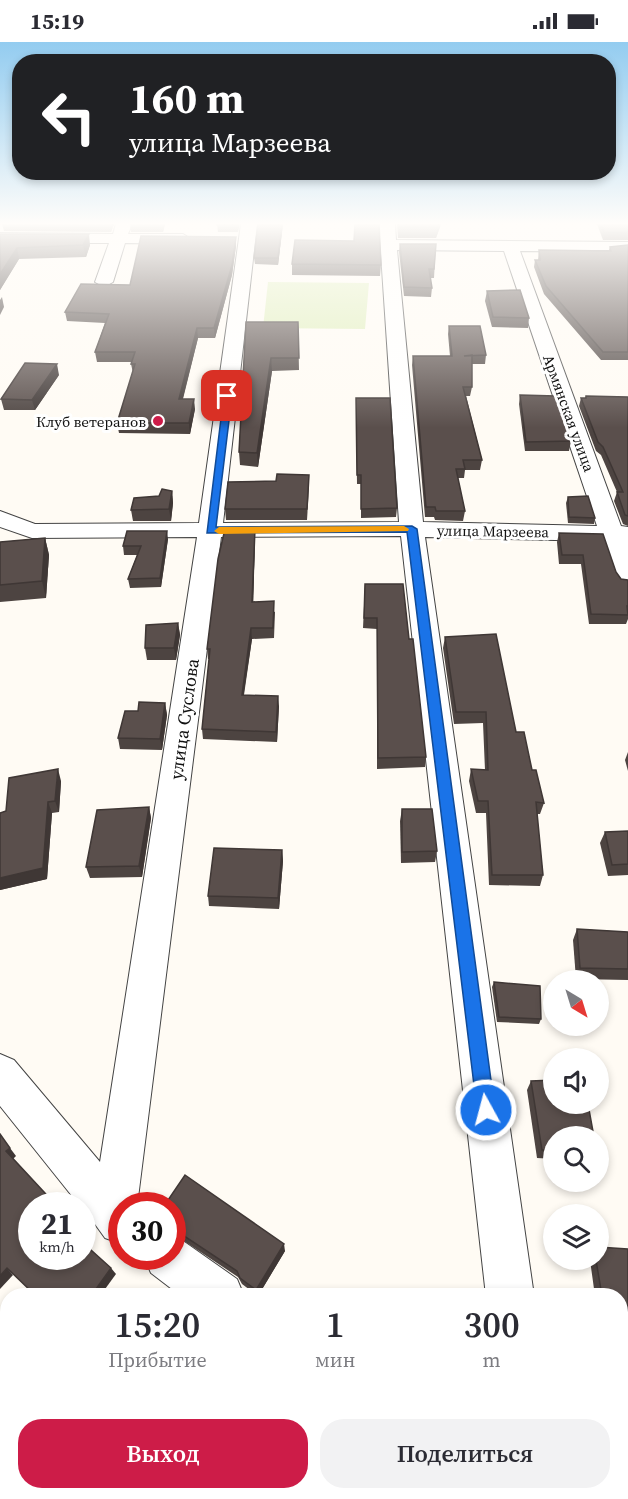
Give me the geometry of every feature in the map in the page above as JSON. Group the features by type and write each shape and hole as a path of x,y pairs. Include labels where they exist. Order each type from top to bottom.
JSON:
{"street":[{"name":"улица Суслова","path":"121,1192 210,531 237,292"},
{"path":"393,292 412,529 509,1288"},
{"name":"Армянская улица","path":"528,292 620,534 628,580"},
{"name":"улица Марзеева","path":"0,518 32,531 412,529 620,534"},
{"path":"0,1074 108,1206"},
{"path":"185,1270 209,1288"}],"green space":[{"path":"267,292 368,292 365,329 263,328"}],"building":[{"path":"76,292 224,292 214,328 197,328 179,399 194,399 189,423 117,423 135,364 131,364 135,352 95,352 109,314 65,312"},
{"path":"487,292 521,292 529,318 493,317"},
{"path":"551,292 628,292 628,352 603,352"},
{"path":"246,322 298,322 299,358 271,358 257,453 239,452"},
{"path":"449,326 480,326 486,355 472,356 472,387 463,387 482,460 463,460 465,469 456,469 465,511 436,511 435,507 426,507 413,356 452,356"},
{"path":"25,363 57,364 32,400 1,399"},
{"path":"520,395 556,396 571,441 526,442"},
{"path":"586,396 628,397 628,516 625,515 617,492 623,492 603,447 598,442 581,398 586,398"},
{"path":"356,398 390,398 397,508 361,509 361,475 357,475"},
{"path":"277,474 309,475 307,509 225,509 228,482 276,481"},
{"path":"162,489 172,491 169,509 131,510 134,498 159,496"},
{"path":"588,496 595,518 569,517 568,497"},
{"path":"225,529 255,529 252,602 274,601 273,628 251,628 242,695 278,696 276,732 202,729 210,649 207,649 218,559"},
{"path":"127,531 167,531 160,578 128,579 141,546 123,546"},
{"path":"559,533 603,534 616,572 621,579 628,580 628,615 591,614 583,555 562,555"},
{"path":"45,538 42,581 0,585 0,542"},
{"path":"365,584 403,584 409,639 413,639 426,757 378,758 377,618 364,618"},
{"path":"178,623 174,648 145,648 146,625"},
{"path":"496,634 516,732 524,732 532,770 536,770 544,803 536,802 543,875 492,875 488,801 478,801 471,769 488,770 486,712 456,712 445,637"},
{"path":"139,702 165,703 160,739 118,738 125,711 138,711"},
{"path":"58,769 55,801 48,802 43,868 0,878 0,813 6,811 9,778"},
{"path":"149,807 139,866 86,867 97,810"},
{"path":"402,809 432,809 437,851 402,852"},
{"path":"628,831 628,864 612,865 605,832"},
{"path":"214,848 282,850 278,898 208,896"},
{"path":"577,929 628,932 628,969 580,968"},
{"path":"494,982 540,986 541,1019 499,1017"},
{"path":"543,1080 543,1114 590,1114 592,1126 543,1126 542,1150 531,1081"},
{"path":"0,1134 10,1148 6,1151 44,1192 18,1192 18,1270 96,1270 96,1255 108,1265 110,1270 97,1288 28,1288 7,1268 0,1276"},
{"path":"185,1175 284,1244 257,1288 253,1288 240,1278 237,1271 186,1237 186,1192 173,1192"},
{"path":"609,1248 628,1249 628,1288 601,1288 598,1270 609,1270"}],"slow traffic":[{"path":"219,531 404,529"}],"place":[{"name":"Клуб ветеранов","path":"158,421"}],"route":[{"path":"227,396 210,531 412,529 486,1110"}]}
